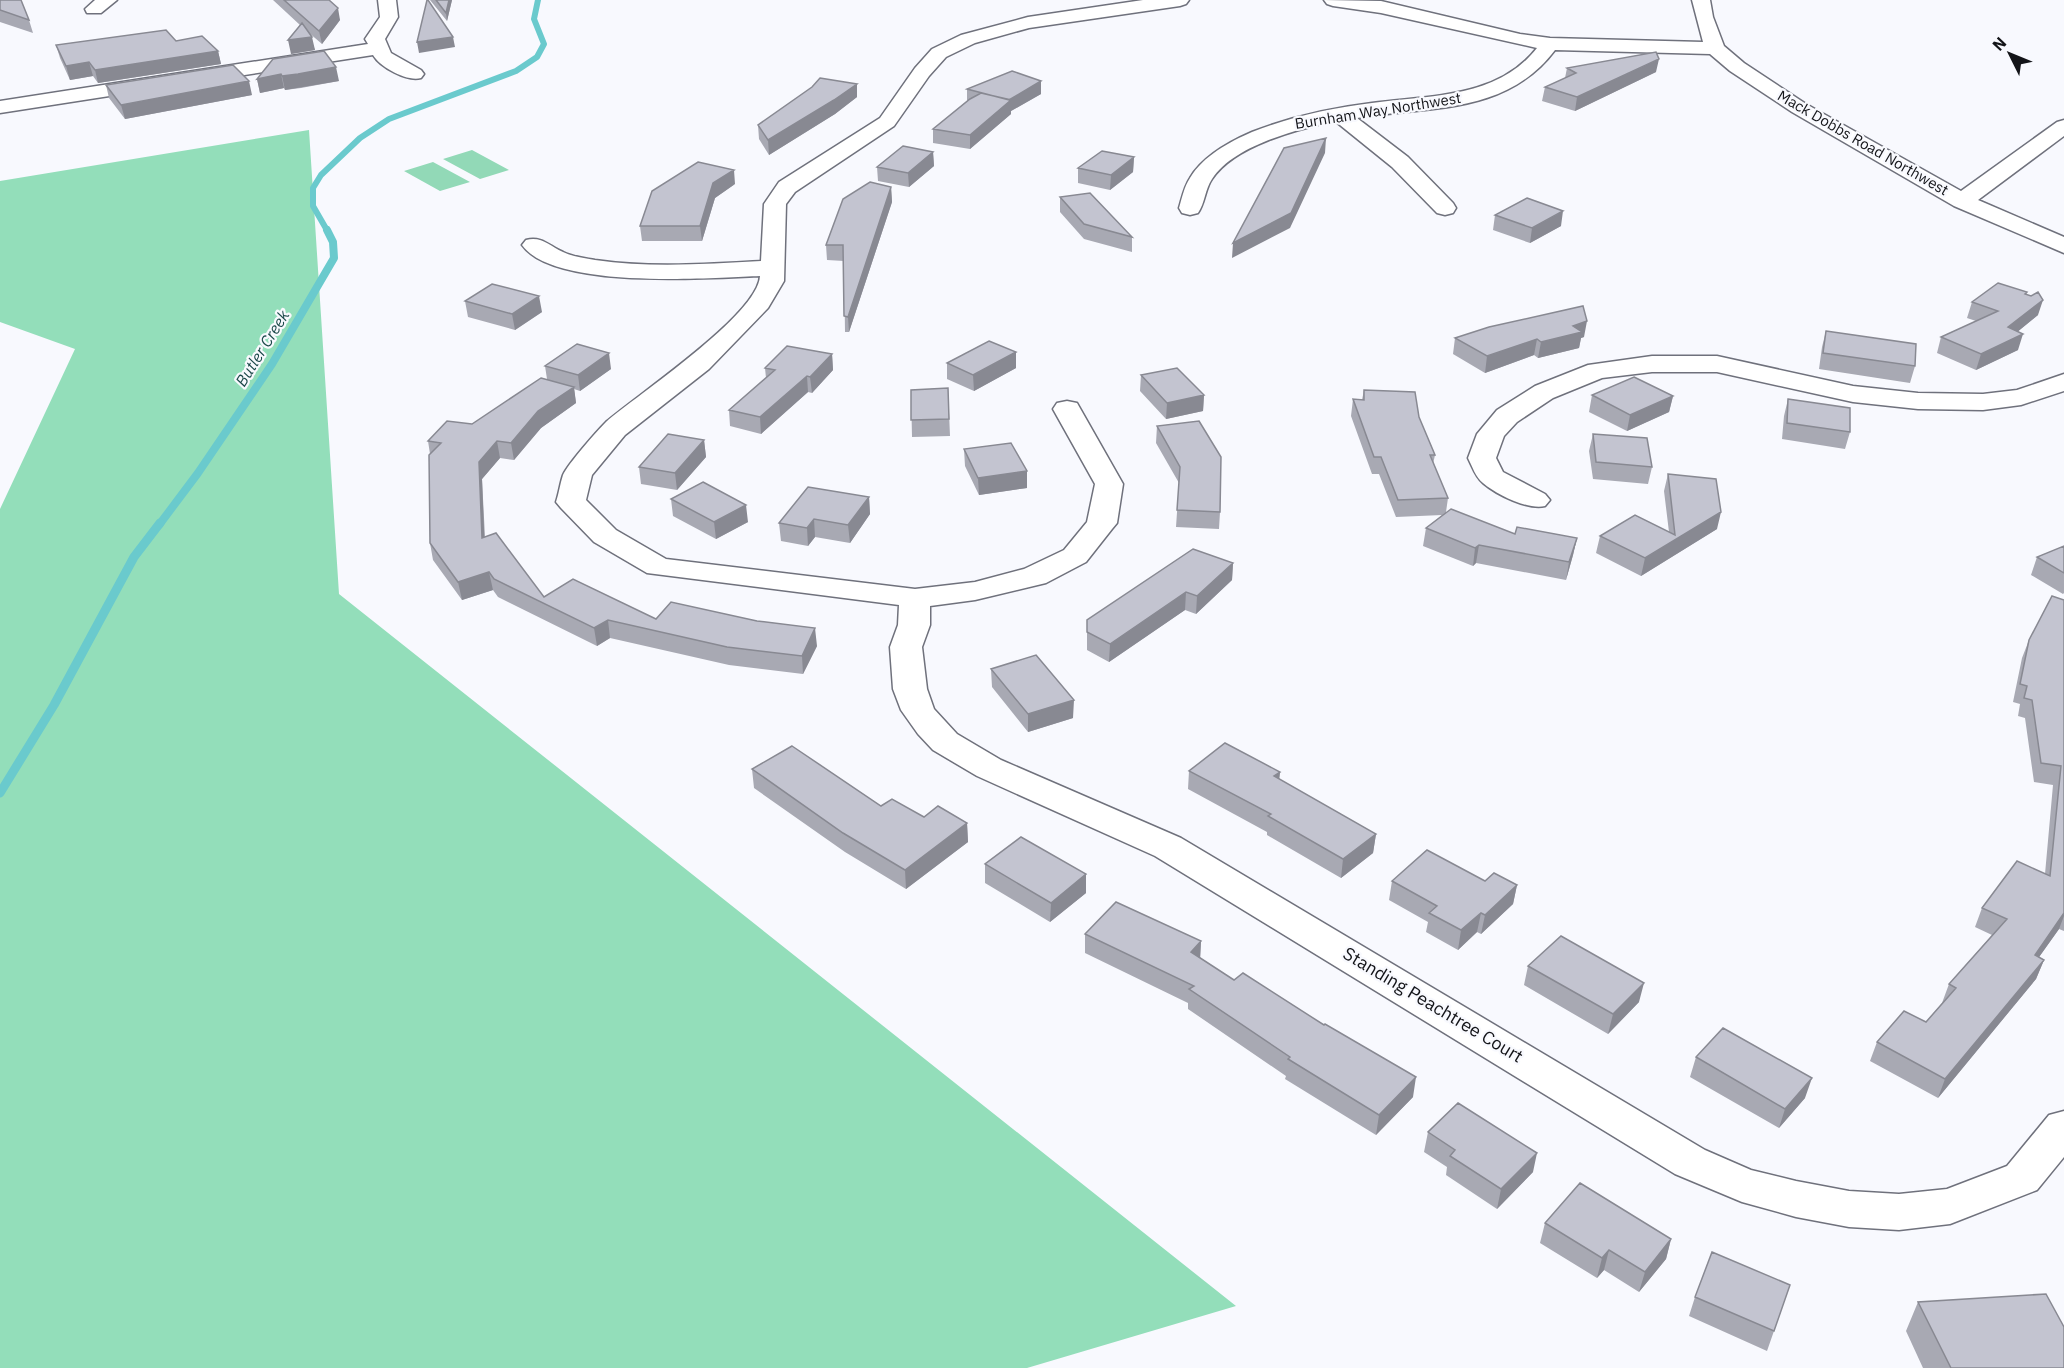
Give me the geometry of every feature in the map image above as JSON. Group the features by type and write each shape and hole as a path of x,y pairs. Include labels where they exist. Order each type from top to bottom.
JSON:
{"street":[{"path":"387,0 389,17 375,39 383,56 414,74"},
{"path":"1334,0 1372,3 1520,40 1550,45 1715,48"},
{"name":"Mack Dobbs Road Northwest","path":"1701,0 1704,17 1715,48 1737,67 1799,108 1962,201 2064,246"},
{"path":"1067,409 1109,484 1102,523 1075,556 1035,576 975,591 915,598 658,567 605,536 571,502 578,474 615,429 700,363 756,308 772,281 775,204 788,187 887,122 922,72 939,53 968,39 1028,23 1164,1"},
{"name":"Burnham Way Northwest","path":"1190,208 1202,177 1231,149 1283,127 1339,114 1455,99 1494,90 1524,73 1550,45"},
{"path":"0,107 379,48"},
{"path":"1339,114 1400,162 1445,208"},
{"path":"1962,201 2064,126"},
{"path":"534,245 556,258 595,268 678,272 771,268"},
{"path":"1535,500 1492,477 1482,458 1491,434 1507,416 1544,392 1597,372 1652,364 1717,364 1853,394 1918,401 1983,402 2021,397 2064,382"},
{"name":"Standing Peachtree Court","path":"915,598 914,625 906,647 910,689 918,710 945,742 989,768 1168,847 1690,1162 1742,1185 1796,1200 1849,1209 1899,1212 1950,1206 2022,1178 2064,1127"}],"green space":[{"path":"309,130 339,594 1236,1306 1027,1368 0,1368 0,509 75,349 0,322 0,181"},
{"path":"472,150 509,170 480,179 443,159"},
{"path":"433,162 470,182 440,191 404,171"}],"building":[{"path":"0,0 21,0 29,20 0,10"},
{"path":"284,0 329,0 338,8 319,31"},
{"path":"428,0 453,37 417,42"},
{"path":"436,0 449,0 446,13"},
{"path":"302,23 312,37 288,40"},
{"path":"166,30 176,41 202,36 218,51 95,70 89,62 66,66 56,45"},
{"path":"324,51 336,67 257,79 273,59"},
{"path":"1656,52 1659,59 1577,97 1545,87 1576,73 1567,68"},
{"path":"233,65 249,81 121,105 106,85"},
{"path":"1012,71 1041,81 1009,100 967,89"},
{"path":"820,78 857,84 768,140 758,125 812,87"},
{"path":"981,93 1011,100 970,135 933,129 970,99"},
{"path":"1326,138 1291,213 1233,243 1284,148"},
{"path":"903,146 933,152 908,173 877,167"},
{"path":"1102,151 1134,157 1111,175 1078,168"},
{"path":"698,162 734,170 713,183 700,226 640,226 652,191"},
{"path":"870,182 891,187 848,317 844,316 843,245 826,245 843,199"},
{"path":"1090,193 1132,237 1084,224 1060,197"},
{"path":"1527,198 1563,211 1532,228 1495,215"},
{"path":"1998,283 2027,292 2025,294 2031,296 2038,292 2043,300 2008,327 2023,334 1981,354 1941,337 1998,311 1972,302"},
{"path":"492,284 539,296 512,314 465,301"},
{"path":"1583,306 1587,321 1573,326 1582,332 1541,342 1537,339 1487,356 1455,338 1489,327"},
{"path":"1826,331 1916,344 1915,366 1823,353"},
{"path":"989,341 1016,352 973,375 947,363"},
{"path":"577,344 609,353 578,375 545,366"},
{"path":"787,346 832,354 810,377 807,376 760,417 729,410 775,370 765,368"},
{"path":"1177,368 1204,395 1167,403 1141,375"},
{"path":"1634,377 1673,396 1630,415 1592,395"},
{"path":"541,378 574,387 538,411 511,443 497,441 479,462 482,538 496,533 544,597 573,579 656,619 671,602 757,621 815,628 802,656 727,647 608,620 594,628 494,579 489,572 458,582 430,543 429,455 441,443 428,441 447,421 472,424"},
{"path":"948,388 949,419 911,420 911,390"},
{"path":"1364,390 1415,392 1419,417 1435,455 1430,455 1448,498 1398,500 1381,457 1374,457 1353,399 1364,400"},
{"path":"1788,399 1850,408 1850,432 1787,423"},
{"path":"1199,421 1221,457 1220,512 1177,510 1180,467 1157,426"},
{"path":"668,434 704,440 675,473 639,467"},
{"path":"1593,434 1647,438 1652,467 1596,462"},
{"path":"1011,443 1027,471 978,478 964,449"},
{"path":"1668,474 1716,479 1721,512 1645,558 1600,536 1635,515 1675,535"},
{"path":"703,482 746,505 714,522 671,499"},
{"path":"808,487 869,497 848,525 814,519 807,528 779,523"},
{"path":"1451,509 1515,534 1517,527 1577,538 1569,562 1479,545 1475,548 1426,528"},
{"path":"2064,546 2064,573 2037,557"},
{"path":"1193,549 1233,563 1197,596 1186,592 1110,644 1087,632 1087,620"},
{"path":"2052,596 2064,600 2064,913 2035,955 2044,960 1945,1079 1877,1042 1904,1011 1926,1022 1956,988 1949,984 2007,919 1982,908 2017,861 2050,876 2061,766 2041,763 2032,700 2024,698 2027,686 2020,684 2029,640"},
{"path":"1036,655 1074,700 1028,714 991,669"},
{"path":"1225,743 1280,772 1274,776 1376,834 1343,859 1268,816 1271,814 1189,771"},
{"path":"792,746 881,806 892,799 924,817 938,806 967,823 905,870 843,833 752,769"},
{"path":"1021,837 1086,874 1051,903 985,864"},
{"path":"1427,850 1485,881 1494,873 1517,885 1485,915 1481,913 1461,930 1429,913 1437,906 1392,881"},
{"path":"1116,902 1201,941 1191,952 1234,980 1243,973 1324,1025 1416,1077 1379,1115 1288,1059 1290,1057 1189,989 1194,986 1085,934"},
{"path":"1561,936 1644,983 1613,1014 1528,966"},
{"path":"1723,1028 1812,1078 1785,1109 1696,1057"},
{"path":"1458,1103 1537,1153 1501,1189 1450,1156 1455,1150 1428,1132"},
{"path":"1580,1183 1671,1239 1645,1272 1609,1250 1602,1258 1545,1223"},
{"path":"1712,1252 1790,1285 1774,1331 1695,1297"},
{"path":"2046,1294 2064,1327 2064,1368 1951,1368 1918,1302"}],"waterway":[{"name":"Butler Creek","path":"328,232 313,206 313,188 321,175 360,138 389,119 516,71 537,57 544,44 534,19 538,0"},
{"name":"Butler Creek","path":"159,525 198,473 272,364 334,258 333,242 328,232"},
{"name":"Butler Creek","path":"0,793 54,705 134,557 160,523"}]}
